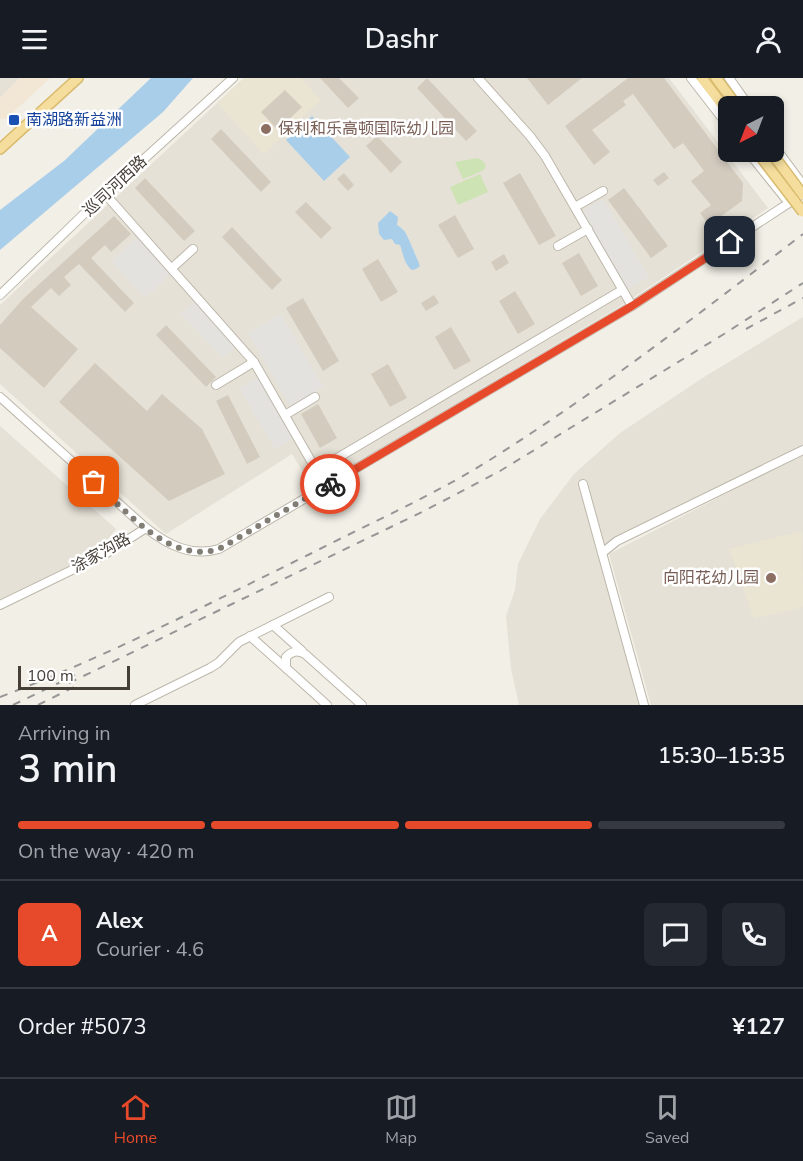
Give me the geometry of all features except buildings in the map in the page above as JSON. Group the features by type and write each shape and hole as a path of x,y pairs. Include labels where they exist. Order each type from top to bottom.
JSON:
{"main road":[{"path":"2,147 78,78"},
{"path":"702,78 718,99"},
{"path":"716,78 730,96"},
{"path":"0,134 2,147"},
{"path":"765,162 803,212"},
{"path":"779,162 803,194"}],"street":[{"name":"巡司河西路","path":"0,295 233,78"},
{"path":"479,78 533,139 545,156 632,306"},
{"path":"691,78 718,113"},
{"path":"729,78 742,96"},
{"path":"784,159 803,185"},
{"path":"756,162 789,204"},
{"path":"574,207 603,191"},
{"name":"涂家沟路","path":"0,605 107,553 146,528 181,549 209,552 219,549 632,306 803,194"},
{"path":"106,195 254,362 326,487"},
{"path":"558,246 588,230"},
{"path":"172,268 193,249"},
{"path":"317,470 622,290"},
{"path":"216,385 254,362"},
{"path":"0,397 146,528"},
{"path":"285,415 315,397"},
{"path":"602,553 617,541 803,450"},
{"path":"583,484 644,705"},
{"path":"135,705 210,668 239,642 330,597"},
{"path":"273,625 362,705"},
{"path":"250,636 327,705"},
{"path":"289,671 285,663 290,653 300,651 305,654"}],"shaded area":[{"path":"0,78 20,78 0,98"},
{"path":"20,78 50,78 6,119 0,119 0,98"},
{"path":"244,78 669,78 718,142 718,162 733,162 768,208 622,305 313,488 292,454 166,534 0,384 0,305"},
{"name":"保利和乐高顿国际幼儿园","path":"245,78 301,78 321,100 264,154 217,103"},
{"path":"603,199 649,277 626,291 580,212"},
{"path":"138,237 172,273 145,298 111,261"},
{"path":"196,300 238,346 223,358 181,314"},
{"path":"281,314 323,387 290,406 248,333"},
{"path":"803,317 803,446 600,554 641,705 519,705 511,669 506,616 515,590 518,564 540,519 574,474 620,433 704,377"},
{"path":"260,376 296,437 275,449 239,388"},
{"path":"0,426 116,529 99,551 0,600"},
{"path":"803,454 803,705 651,705 609,554"},
{"name":"向阳花幼儿园","path":"802,531 803,607 754,619 729,549"}],"green space":[{"path":"478,158 486,166 484,170 463,179 455,162"},
{"path":"480,174 488,192 458,205 450,187"}],"water":[{"path":"151,78 193,78 163,112 0,250 0,210 64,161"},
{"path":"312,116 350,157 324,181 286,140"},
{"path":"390,211 398,217 397,225 404,231 410,243 420,266 416,269 412,270 407,265 400,245 395,244 392,239 384,240 379,234 378,223"}],"railway":[{"path":"0,697 79,665 156,629 474,470 614,376 803,234"},
{"path":"69,683 426,510 500,471 803,283"},
{"path":"746,329 803,298"},
{"path":"13,705 75,675"},
{"path":"38,705 80,684"}],"way so far":[{"path":"94,482 158,537 181,549 200,552 219,549 330,484"}],"place":[{"name":"南湖路新益洲","path":"14,120"},
{"name":"保利和乐高顿国际幼儿园","path":"266,129"},
{"name":"向阳花幼儿园","path":"771,578"}],"route":[{"path":"330,484 632,306 730,242"}]}
